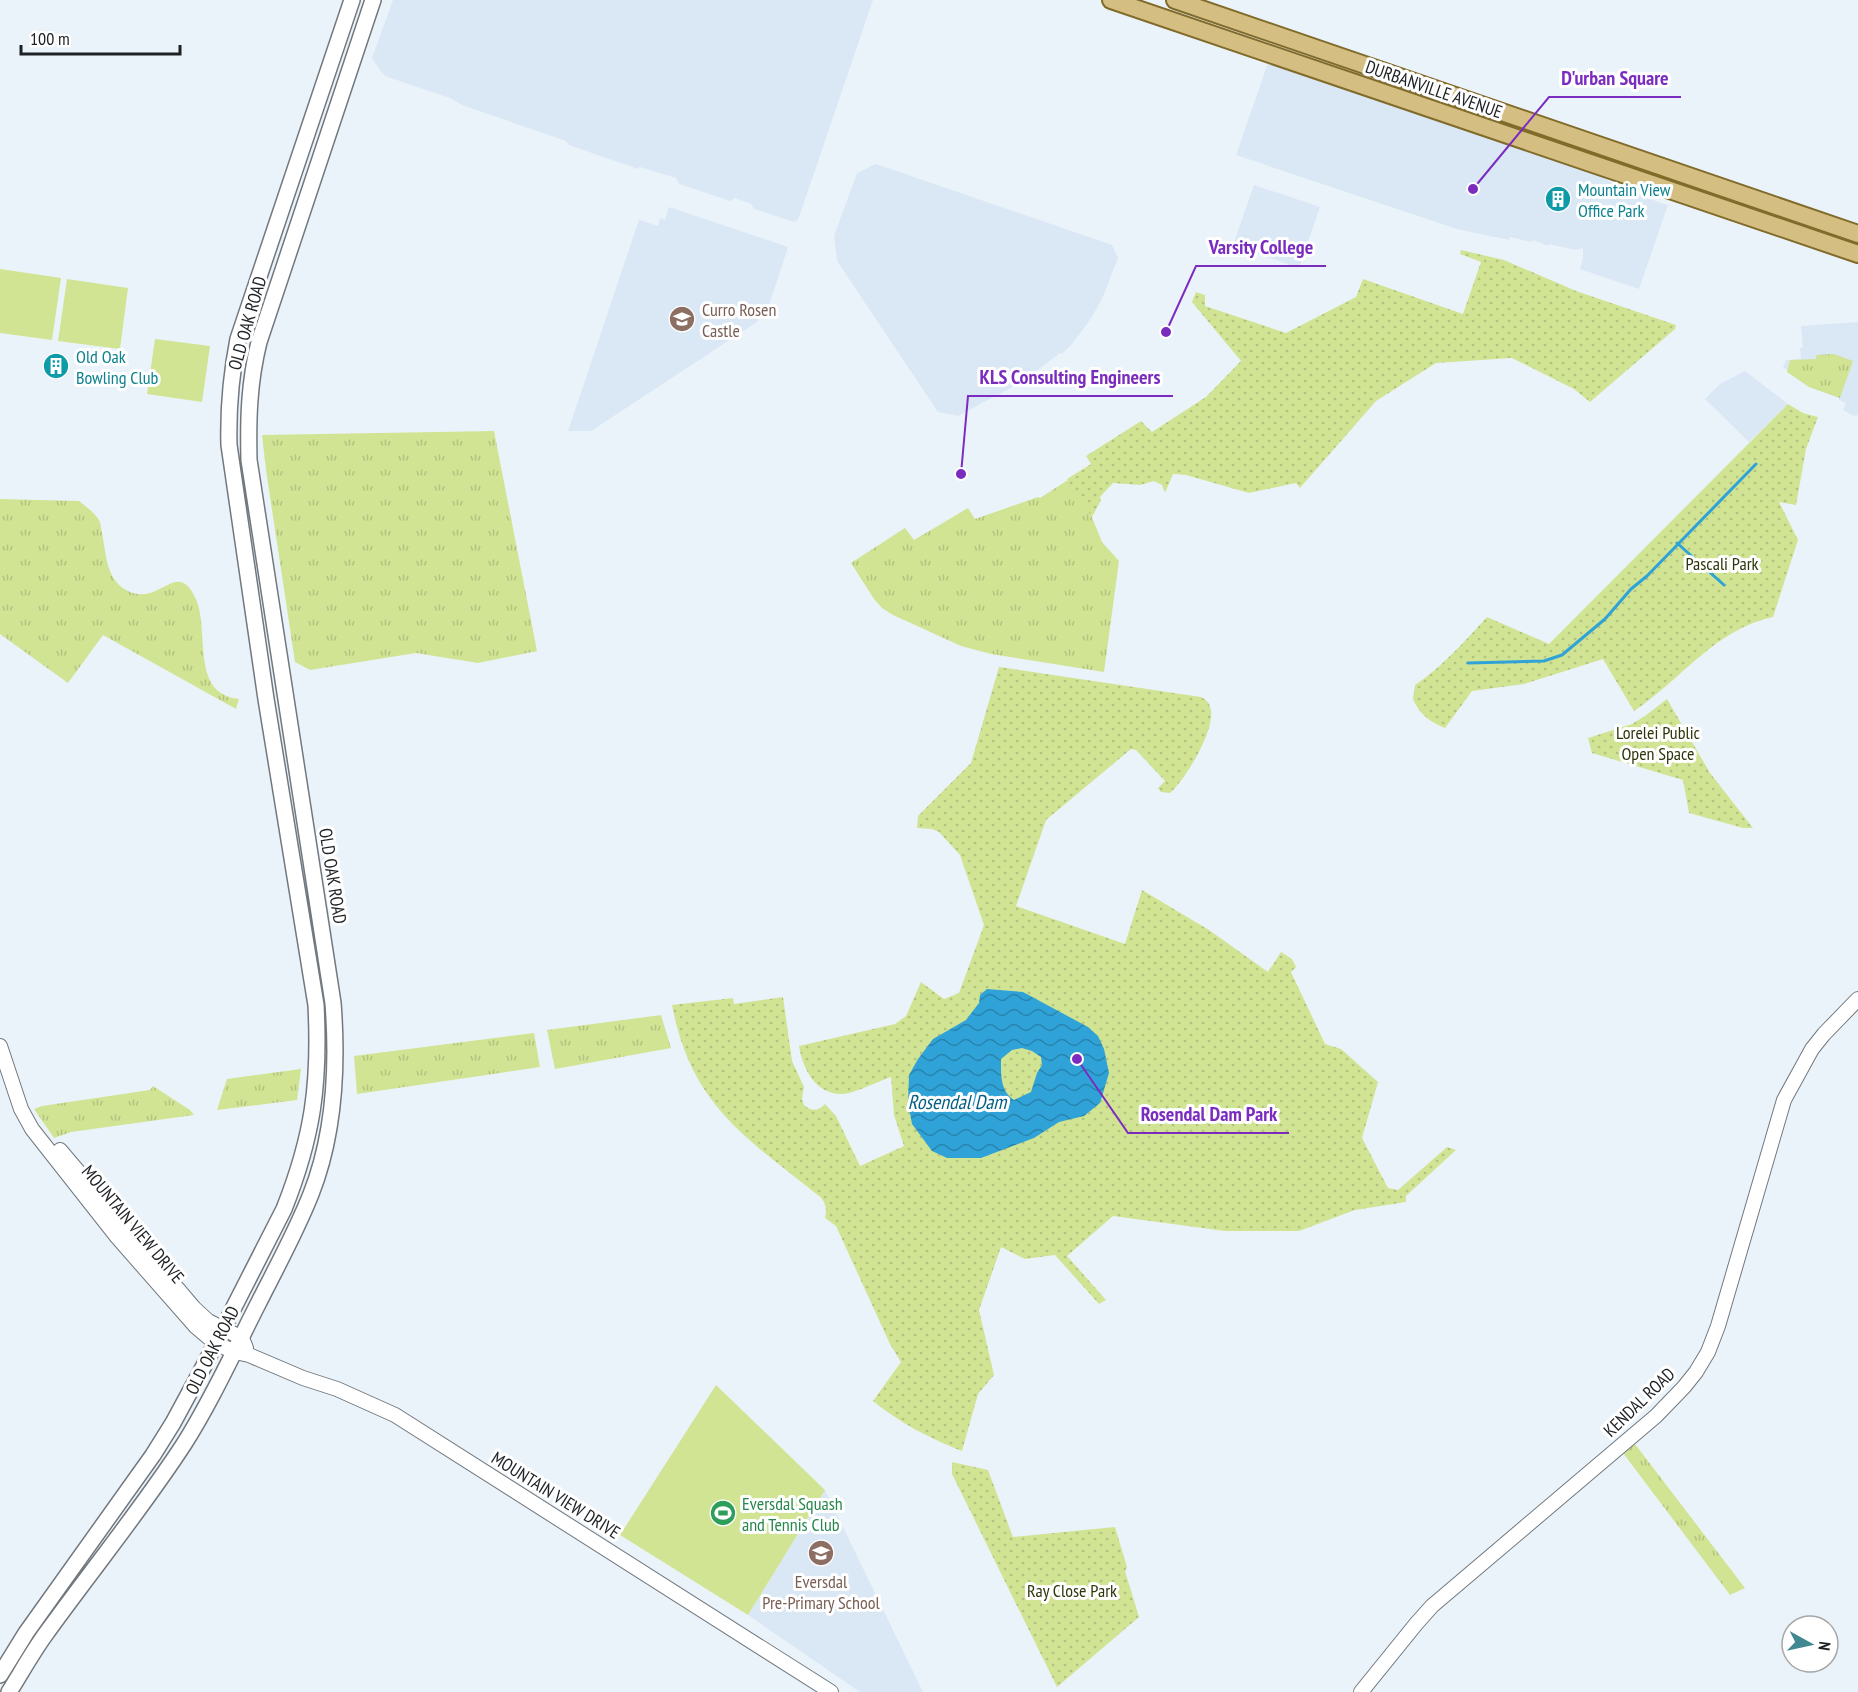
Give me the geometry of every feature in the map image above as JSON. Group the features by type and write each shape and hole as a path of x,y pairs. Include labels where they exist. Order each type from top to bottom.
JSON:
{"main road":[{"name":"OLD OAK ROAD","path":"0,1675 26,1633 153,1455 183,1405 284,1209 296,1178 312,1118 318,1047 316,1005 266,699 228,445 229,396 238,339 352,0"},
{"name":"OLD OAK ROAD","path":"9,1692 44,1637 184,1444 242,1349 312,1193 325,1150 332,1113 336,1067 333,1003 249,460 248,420 251,379 259,342 373,0"},
{"name":"DURBANVILLE AVENUE","path":"1111,0 1858,255"},
{"name":"DURBANVILLE AVENUE","path":"1175,0 1858,234"}],"street":[{"name":"KENDAL ROAD","path":"1361,1692 1432,1606 1656,1416 1690,1379 1708,1352 1718,1326 1784,1100 1801,1066 1818,1042 1858,999"},
{"name":"MOUNTAIN VIEW DRIVE","path":"0,1046 21,1109 32,1129 117,1237 196,1327 216,1343 242,1349 303,1378 337,1389 395,1415 831,1692"},
{"name":"MOUNTAIN VIEW DRIVE","path":"16,1091 44,1132 194,1308 208,1321 224,1328 242,1349"}],"shaded area":[{"path":"393,0 873,0 798,220 794,222 754,209 751,204 735,198 730,201 679,184 676,178 640,167 638,169 569,145 566,141 385,76 372,58"},
{"path":"1268,63 1601,176 1622,190 1668,205 1639,289 1580,269 1583,248 1575,250 1549,244 1548,246 1534,240 1531,242 1510,237 1509,240 1457,229 1236,155"},
{"path":"876,164 1112,245 1118,258 1102,299 1072,344 1062,354 1060,353 1020,383 958,416 938,412 837,261 834,236 857,173"},
{"path":"1254,185 1320,207 1299,268 1233,245"},
{"name":"Curro Rosen Castle","path":"669,207 788,247 766,315 760,314 757,322 591,431 568,431 639,220 658,226 660,218 665,220"},
{"path":"1858,322 1858,415 1854,416 1843,410 1846,403 1839,398 1809,387 1783,367 1786,360 1801,359 1800,348 1803,347 1801,326"},
{"path":"1745,371 1788,404 1749,442 1705,399 1720,384"},
{"name":"Eversdal Pre-Primary School","path":"825,1490 923,1692 860,1692 748,1615"}],"green space":[{"path":"1461,250 1504,260 1576,291 1676,325 1675,329 1590,402 1574,389 1512,358 1436,363 1376,401 1300,488 1296,483 1249,493 1186,475 1173,474 1165,493 1162,485 1154,481 1140,485 1113,483 1100,497 1101,500 1092,517 1067,479 1091,464 1086,456 1141,421 1152,432 1206,397 1241,361 1192,302 1196,292 1205,295 1205,306 1286,333 1356,297 1363,279 1463,314 1481,262 1460,254"},
{"path":"0,269 61,278 52,340 0,333"},
{"path":"67,279 128,288 120,349 58,341"},
{"path":"155,339 210,346 202,402 147,394"},
{"path":"1834,354 1853,361 1840,398 1809,387 1787,372 1790,360 1816,359 1816,355"},
{"name":"Pascali Park","path":"1788,404 1803,413 1818,417 1806,449 1796,505 1779,502 1798,540 1773,617 1733,632 1634,711 1603,659 1524,684 1472,691 1445,728 1422,713 1413,699 1415,685 1444,662 1487,617 1549,644"},
{"path":"494,431 537,651 478,663 416,653 310,670 295,662 262,435"},
{"path":"1068,480 1089,510 1102,542 1119,561 1104,672 991,654 961,646 882,608 851,563 905,528 914,540 968,508 975,519 1040,498"},
{"path":"0,499 79,501 100,521 108,565 119,585 138,594 158,590 174,582 181,582 189,587 200,613 204,660 208,674 214,686 224,695 239,699 236,709 103,635 68,683 0,634"},
{"path":"999,667 1201,697 1209,704 1211,716 1199,753 1184,777 1170,793 1161,792 1158,788 1165,781 1136,750 1131,749 1046,820 1016,906 1125,944 1142,890 1209,930 1268,972 1281,952 1292,959 1296,967 1291,972 1325,1044 1341,1049 1378,1082 1362,1138 1388,1188 1398,1190 1447,1147 1456,1150 1406,1196 1406,1202 1355,1210 1299,1231 1225,1231 1113,1216 1067,1256 1106,1300 1099,1304 1055,1255 1025,1259 1001,1247 979,1310 994,1375 978,1394 962,1451 915,1429 873,1401 901,1362 890,1344 836,1226 825,1218 825,1203 745,1136 707,1094 693,1069 681,1039 672,1005 733,998 734,1004 783,997 792,1061 804,1087 802,1099 804,1105 815,1110 825,1104 836,1116 860,1166 904,1146 894,1115 891,1077 853,1092 842,1094 824,1090 807,1071 799,1046 895,1024 906,1016 921,982 944,999 959,993 984,925 960,855 939,832 917,828 918,816 971,763"},
{"name":"Lorelei Public Open Space","path":"1667,699 1710,773 1753,828 1743,828 1689,813 1683,780 1592,753 1588,738 1632,724"},
{"path":"661,1015 671,1048 555,1069 547,1030"},
{"path":"534,1033 540,1067 357,1094 354,1056"},
{"path":"301,1069 297,1100 217,1110 227,1079"},
{"path":"153,1086 194,1115 71,1132 54,1138 34,1109 150,1090"},
{"name":"Eversdal Squash and Tennis Club","path":"716,1385 825,1490 748,1615 620,1535"},
{"path":"1635,1444 1745,1588 1730,1595 1623,1453"},
{"name":"Ray Close Park","path":"952,1462 988,1470 1013,1537 1115,1527 1139,1617 1057,1687 952,1474"}],"water":[{"name":"Rosendal Dam","path":"987,989 1023,992 1088,1027 1098,1036 1104,1049 1109,1073 1100,1103 1084,1116 1059,1122 1034,1138 981,1158 947,1158 932,1151 912,1124 908,1103 909,1075 933,1039 966,1020 979,1003 980,995","holes":["1022,1048 1041,1057 1042,1065 1031,1092 1014,1100 1004,1087 1001,1076 1001,1059 1012,1050"]}],"waterway":[{"path":"1468,663 1544,661 1562,655 1605,619 1631,589 1647,576 1756,464"},
{"path":"1677,543 1724,585"}],"place":[{"name":"D'urban Square","path":"1473,189"},
{"name":"Mountain View Office Park","path":"1558,199"},
{"name":"Curro Rosen Castle","path":"682,319"},
{"name":"Varsity College","path":"1166,332"},
{"name":"Old Oak Bowling Club","path":"56,366"},
{"name":"KLS Consulting Engineers","path":"961,474"},
{"name":"Rosendal Dam Park","path":"1077,1059"},
{"name":"Eversdal Squash and Tennis Club","path":"723,1513"},
{"name":"Eversdal Pre-Primary School","path":"821,1553"}]}
